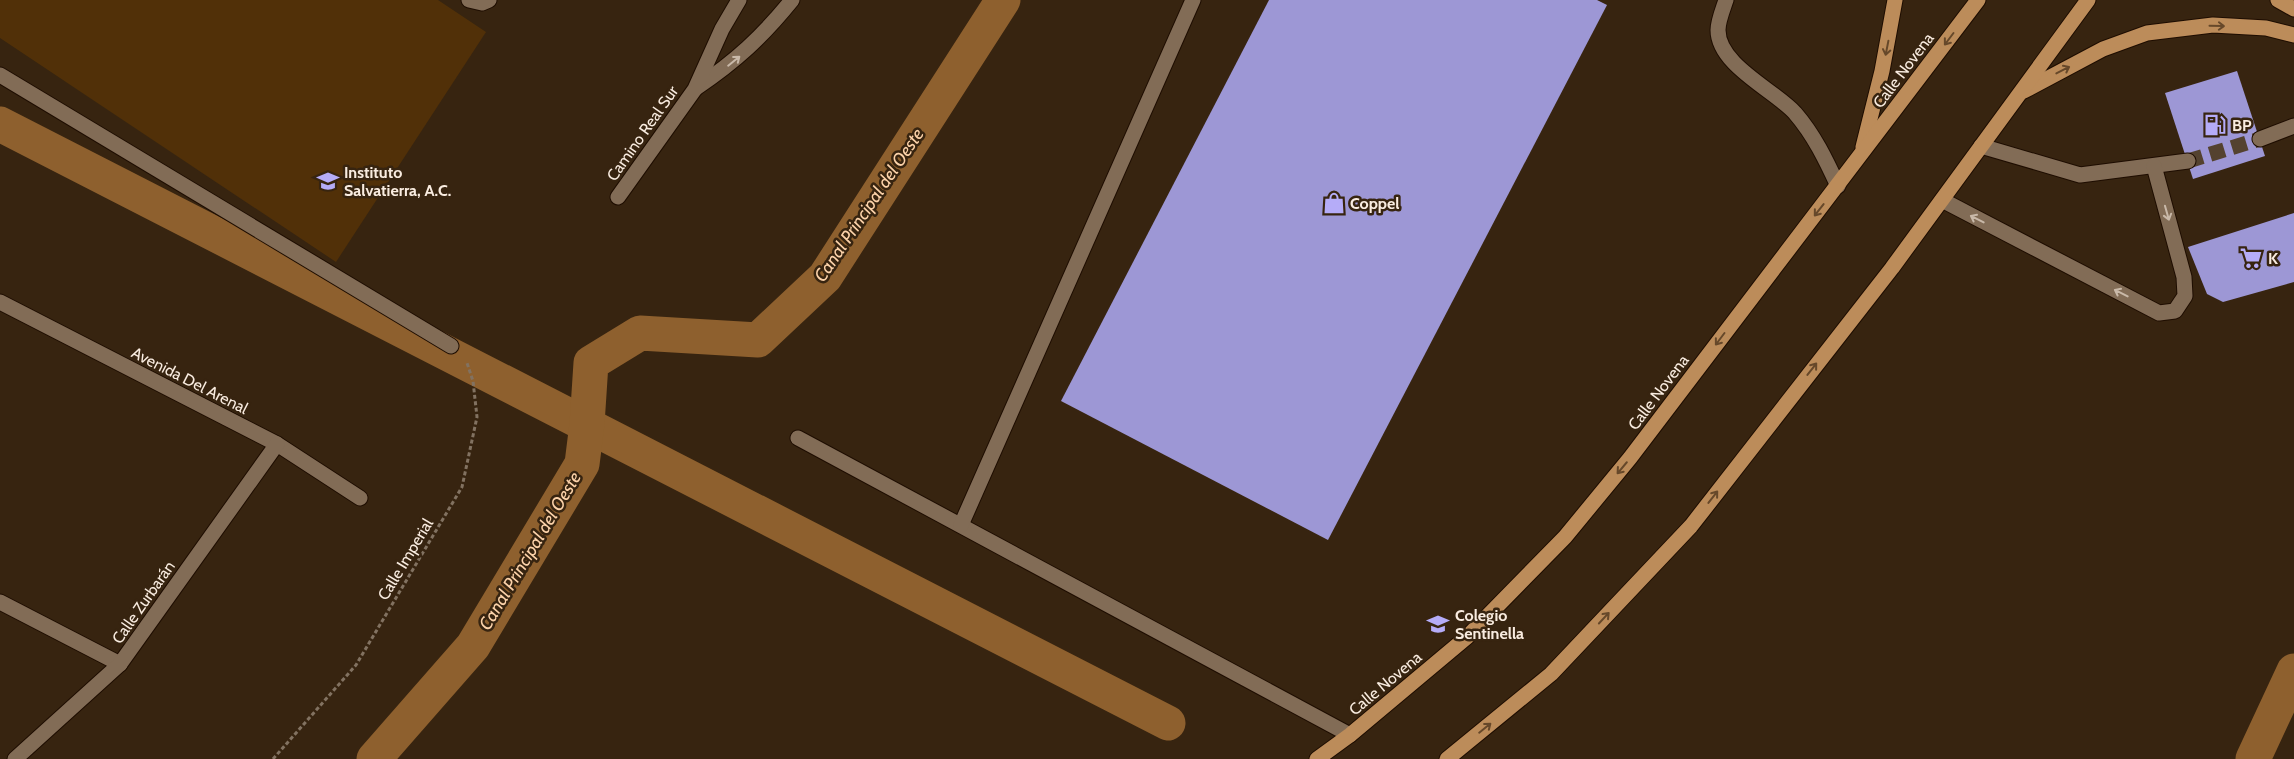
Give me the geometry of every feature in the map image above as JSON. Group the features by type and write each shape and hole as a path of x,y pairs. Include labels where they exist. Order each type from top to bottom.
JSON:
{"main road":[{"path":"1861,154 1882,71 1895,0"},
{"name":"Calle Novena","path":"1317,759 1350,735 1467,637 1565,537 1630,458 1978,0"},
{"path":"1448,759 1551,674 1691,526 1892,268 2088,0"},
{"path":"2278,0 2294,8"},
{"path":"2020,92 2103,50 2147,33 2213,25 2266,28 2294,35"}],"street":[{"path":"469,0 482,3 489,0"},
{"name":"Camino Real Sur","path":"618,197 695,89 722,29 739,0"},
{"name":"Camino Real Sur","path":"695,89 734,62 761,37 792,0"},
{"path":"961,525 1193,0"},
{"path":"1726,0 1718,29 1720,40 1726,52 1742,71 1794,112 1819,145 1838,186"},
{"path":"0,75 451,346"},
{"path":"2260,139 2294,126"},
{"path":"1981,146 2080,175 2188,161"},
{"path":"1942,200 2159,313 2175,312 2185,296 2184,277 2154,166"},
{"name":"Avenida Del Arenal","path":"0,302 276,444 360,498"},
{"path":"798,438 1350,735"},
{"name":"Calle Zurbarán","path":"15,759 120,664 276,444"},
{"path":"0,602 120,664"}],"path":[{"name":"Calle Imperial","path":"273,759 356,666 462,487 471,454 477,417 473,381 466,358 451,346"}],"shaded area":[{"name":"Instituto Salvatierra, A.C.","path":"0,0 438,0 486,32 336,262 0,38"}],"building":[{"name":"Coppel","path":"1269,0 1597,0 1607,5 1328,540 1061,401"},
{"name":"BP","path":"2237,71 2265,156 2193,179 2165,93"},
{"path":"2294,213 2294,282 2223,302 2207,294 2188,247"}],"waterway":[{"name":"Canal Principal del Oeste","path":"374,759 473,646 582,464 591,363 640,333 758,340 825,277 1003,0"},
{"name":"Canal Principal del Oeste","path":"0,124 1168,723"},
{"path":"2253,759 2294,671"}],"tunnel":[{"path":"2188,161 2260,139"}],"place":[{"name":"BP","path":"2215,125"},
{"name":"Instituto Salvatierra, A.C.","path":"328,181"},
{"name":"Coppel","path":"1334,203"},
{"name":"K","path":"2251,258"},
{"name":"Colegio Sentinella","path":"1438,624"}]}
